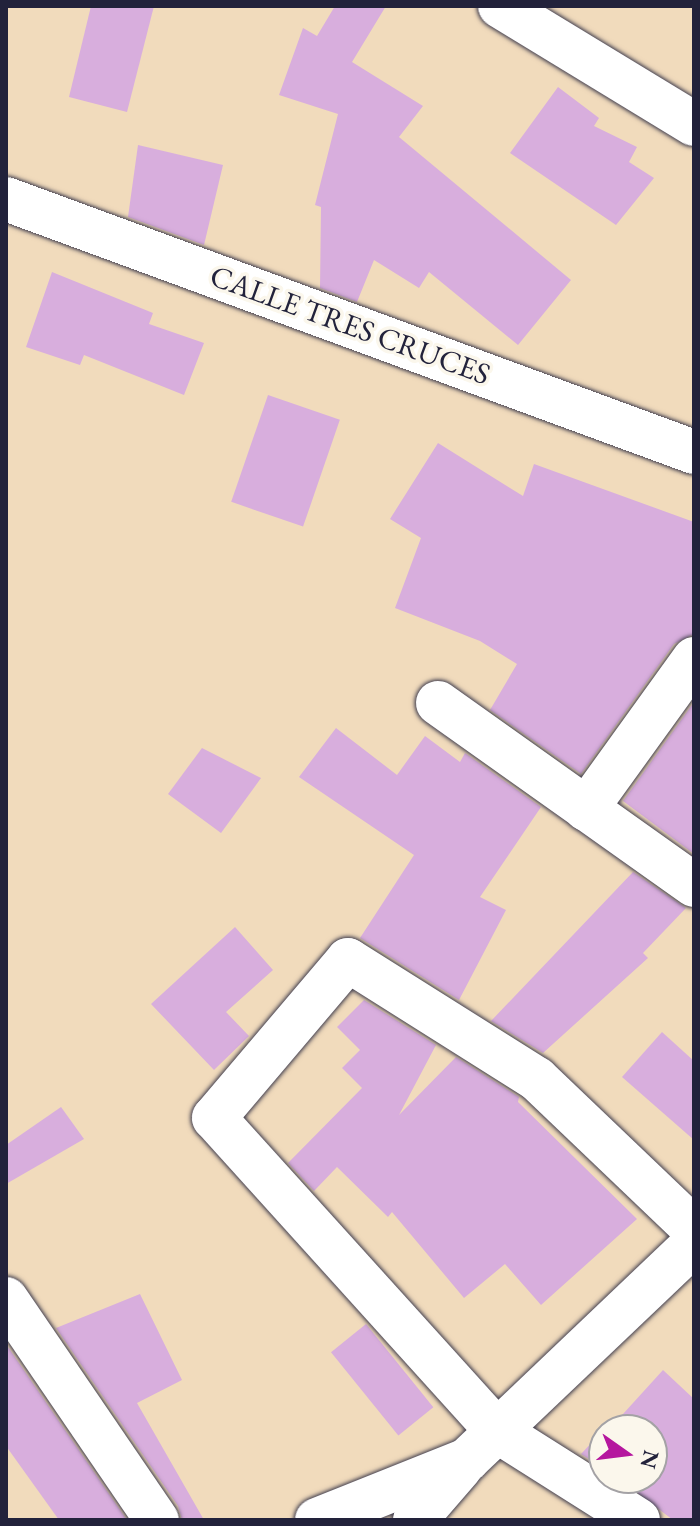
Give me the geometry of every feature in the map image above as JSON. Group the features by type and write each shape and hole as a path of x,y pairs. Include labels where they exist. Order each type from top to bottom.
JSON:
{"street":[{"path":"500,6 694,124"},
{"name":"CALLE TRES CRUCES","path":"6,199 694,452"},
{"path":"586,809 694,659"},
{"path":"438,703 694,885"},
{"path":"638,1520 482,1446 214,1118 348,960 537,1079 694,1229"},
{"path":"415,1520 482,1446 694,1244"},
{"path":"6,1299 157,1520"},
{"path":"317,1520 482,1446"}],"building":[{"path":"91,6 154,6 127,112 69,97"},
{"path":"335,6 386,6 352,62 423,106 399,137 571,280 518,345 429,272 419,288 374,260 357,302 320,288 321,207 315,205 338,114 279,95 303,28 317,36"},
{"path":"558,87 599,118 594,126 637,147 629,162 654,178 616,225 510,153"},
{"path":"138,145 223,165 204,245 128,217"},
{"path":"52,272 153,313 149,324 204,343 184,395 84,355 80,365 26,347"},
{"path":"268,395 340,420 303,527 231,502"},
{"path":"438,443 523,496 534,464 694,522 694,634 674,644 581,774 490,710 517,664 480,641 395,608 421,538 390,519"},
{"path":"694,702 694,854 623,801"},
{"path":"336,728 397,775 425,736 460,762 465,753 541,807 480,897 506,910 459,1000 360,938 414,855 299,777"},
{"path":"202,748 261,778 221,833 168,794"},
{"path":"633,872 686,908 643,953 648,958 543,1053 491,1021"},
{"path":"235,927 273,970 226,1012 249,1036 214,1070 151,1004"},
{"path":"364,1000 436,1045 399,1115 456,1057 519,1097 518,1102 637,1219 541,1305 505,1264 464,1298 392,1212 388,1217 337,1167 314,1191 288,1163 362,1088 342,1068 360,1050 337,1027"},
{"path":"662,1032 694,1061 694,1140 622,1077"},
{"path":"61,1107 84,1139 6,1184 6,1145"},
{"path":"140,1294 182,1380 137,1403 204,1520 182,1520 178,1506 56,1328"},
{"path":"366,1324 433,1407 398,1435 331,1352"},
{"path":"8,1347 127,1520 59,1520 6,1446"},
{"path":"663,1370 694,1399 694,1520 673,1520 639,1494 668,1494 668,1414 623,1414"},
{"path":"588,1447 588,1459 581,1454"}]}
